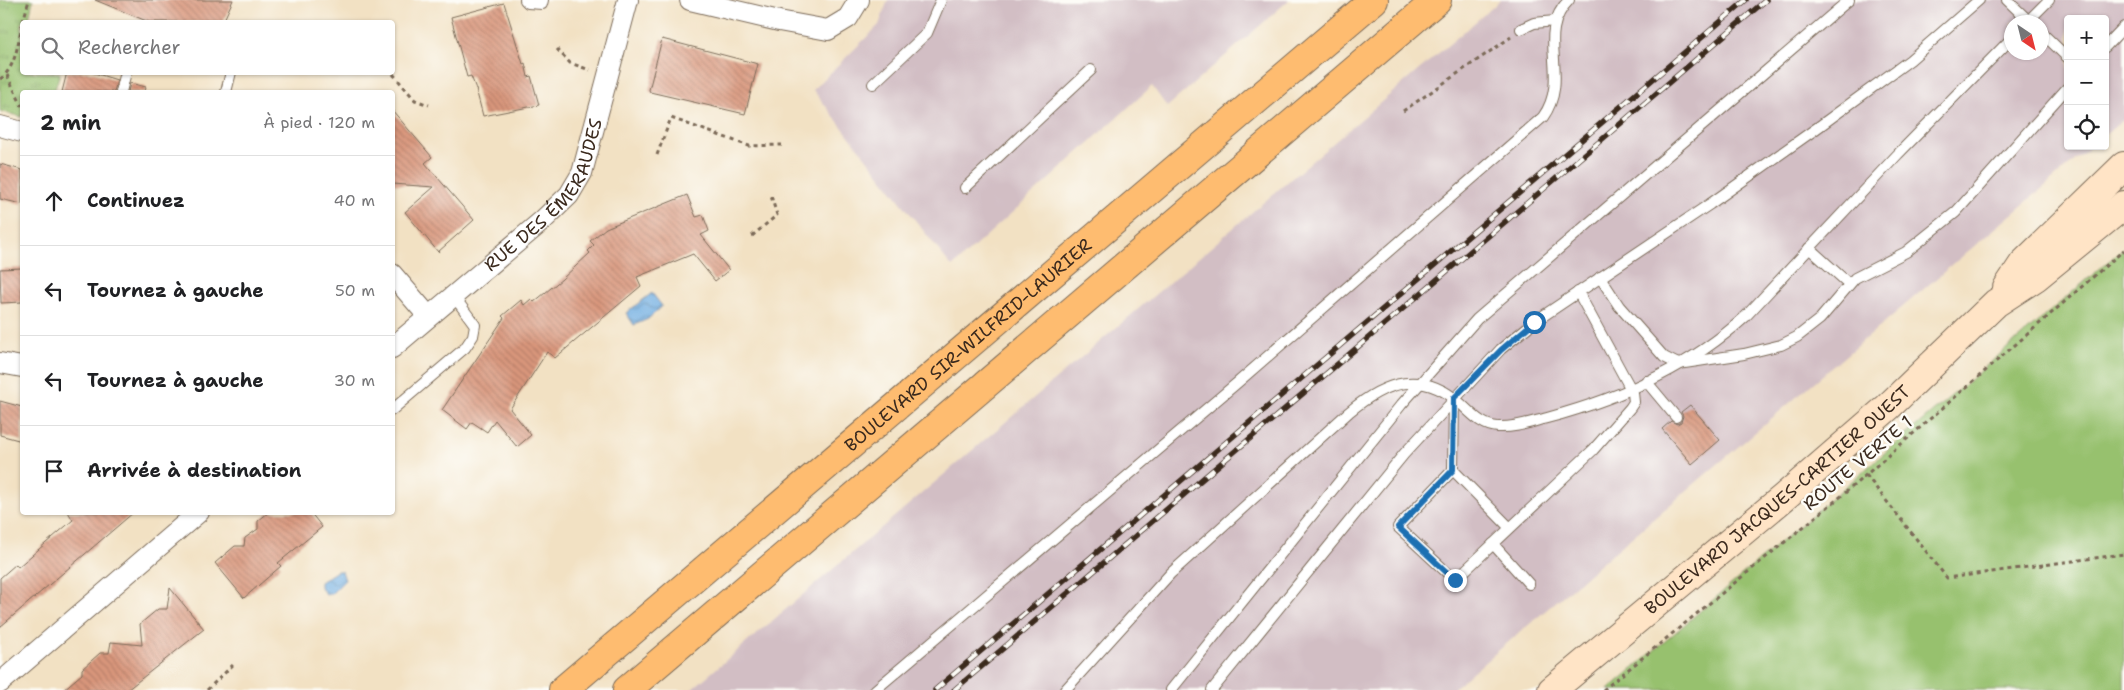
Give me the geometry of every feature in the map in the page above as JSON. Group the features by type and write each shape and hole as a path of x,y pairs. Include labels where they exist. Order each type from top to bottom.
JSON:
{"highway":[{"name":"BOULEVARD SIR-WILFRID-LAURIER","path":"563,690 1374,0"},
{"path":"627,690 1437,0"}],"main road":[{"name":"BOULEVARD JACQUES-CARTIER OUEST","path":"1996,303 2023,264 2124,166"},
{"name":"BOULEVARD JACQUES-CARTIER OUEST","path":"1552,690 1783,498 1888,407 1996,303 2036,277 2124,204"}],"street":[{"name":"RUE DES ÉMERAUDES","path":"395,345 542,221 569,195 582,173 628,0"},
{"path":"690,0 779,21 828,30 848,18 859,0"},
{"path":"0,126 20,131"},
{"path":"395,278 428,316"},
{"path":"0,363 20,367"},
{"path":"0,683 193,515"}],"lane":[{"path":"525,0 528,3 542,4 543,0"},
{"path":"873,84 927,33 941,0"},
{"path":"875,690 1237,383 1543,117 1549,108 1554,90 1553,26 1569,0"},
{"path":"1171,690 1420,383 1484,313 1848,0"},
{"path":"1212,690 1404,454 1454,398 1518,335 1578,292 1710,204 1817,128 1910,60 1979,0"},
{"path":"2008,0 2022,15"},
{"path":"2035,15 2049,0"},
{"path":"1521,29 1534,23 1555,21"},
{"path":"2109,43 2124,27"},
{"path":"2049,40 2064,54"},
{"path":"1065,690 1171,573 1349,412 1361,402 1383,390 1400,385 1420,383 1439,387 1487,425 1509,427 1569,412 1646,381 1678,364 1733,328 2004,46"},
{"path":"965,188 1091,70"},
{"path":"122,90 125,75"},
{"path":"226,90 230,75"},
{"path":"1600,277 1618,306 1664,357 1678,364 1762,351 1789,341 1820,318 1855,278 1906,252 1956,212 2064,91"},
{"path":"1809,248 1849,284"},
{"path":"1454,398 1453,470 1398,527 1455,580 1606,437 1634,402 1630,388 1578,292"},
{"path":"395,407 465,348 473,336 475,325 453,295"},
{"path":"1646,381 1676,416"},
{"path":"1453,470 1510,528"},
{"path":"1493,544 1529,584"}],"path":[{"path":"24,20 29,0"},
{"path":"1403,111 1521,29"},
{"path":"0,79 7,74 12,66 20,35"},
{"path":"557,49 570,63 608,76"},
{"path":"7,74 20,102"},
{"path":"394,75 415,100 429,105"},
{"path":"657,155 671,118 749,146 782,145"},
{"path":"752,236 777,215 771,196"},
{"name":"ROUTE VERTE 1","path":"1603,690 1866,475 2124,250"},
{"path":"1866,475 1948,578 2124,554"},
{"path":"207,690 235,663"}],"shaded area":[{"path":"888,0 1289,0 1167,107 1152,86 952,267 813,90 879,25"},
{"path":"1501,0 2124,0 2124,119 2109,132 2109,15 2064,15 2064,150 2087,150 1452,690 691,690"}],"green space":[{"path":"0,0 33,0 29,18 37,20 20,20 20,75 59,75 55,90 20,90 20,116 0,111"},
{"path":"2124,248 2124,690 1608,690"}],"water":[{"path":"652,293 662,306 648,319 634,325 626,313"},
{"path":"337,571 342,571 345,580 331,594 326,594 320,587 320,582"}],"building":[{"path":"95,0 233,0 224,20 144,20"},
{"path":"504,3 523,64 525,63 528,77 531,76 539,105 483,116 471,76 467,77 451,17"},
{"path":"662,39 758,64 745,114 650,92"},
{"path":"66,75 101,75 117,80 114,90 62,90"},
{"path":"130,83 146,87 145,90 128,90"},
{"path":"395,114 432,157 425,163 474,220 438,252 405,212 434,187 395,184"},
{"path":"0,164 20,169 20,204 0,199"},
{"path":"687,195 696,217 703,215 709,231 701,235 729,270 715,281 693,254 637,277 641,286 555,358 547,352 510,409 531,435 517,447 495,420 487,432 472,422 467,429 442,410 504,318 502,316 521,300 524,305 531,299 534,302 562,279 590,253 588,251 594,245 590,241 606,228"},
{"path":"20,268 20,302 1,303 0,269"},
{"path":"0,401 20,406 20,440 0,435"},
{"path":"1690,405 1720,440 1692,464 1662,429 1671,421 1677,424 1681,422 1683,416 1681,412"},
{"path":"70,515 131,515 0,627 0,578 16,564 18,567 73,520"},
{"path":"265,515 312,515 322,527 278,563 281,566 244,598 215,563 235,546 244,546 245,538 258,529 258,521"},
{"path":"170,588 204,629 127,690 63,690 82,674 82,669 100,653 109,653 111,642 142,645 140,624 158,609 167,609"}],"railway":[{"path":"935,690 1746,0"},
{"path":"954,690 1766,0"}],"route":[{"path":"1455,580 1398,527 1453,470 1454,398 1501,350 1534,322"}]}
